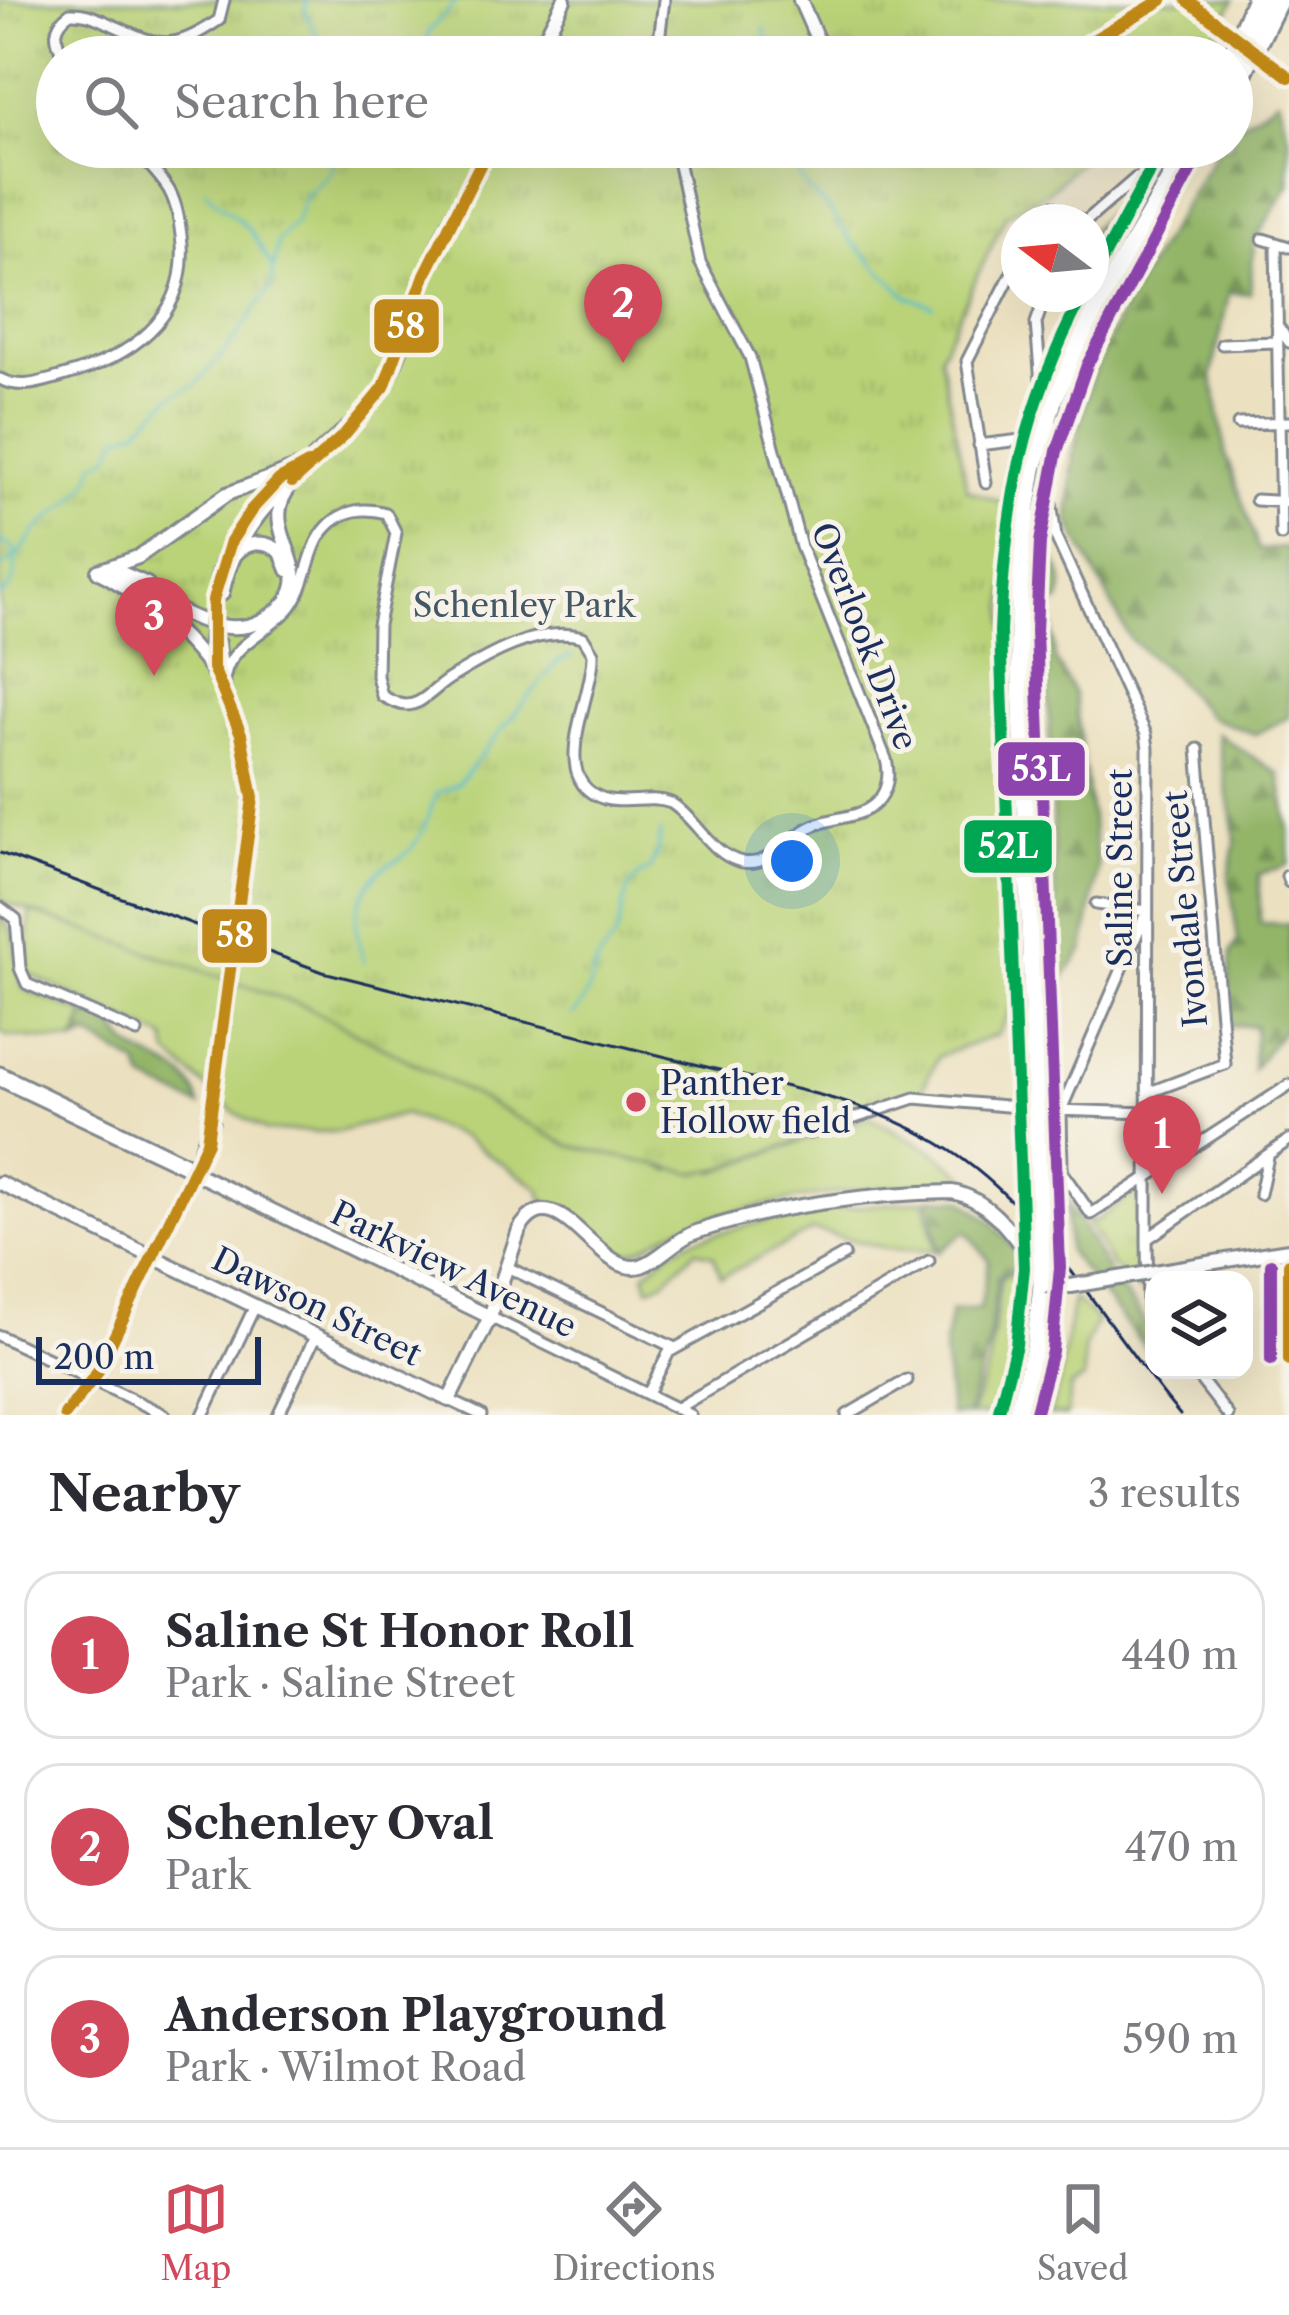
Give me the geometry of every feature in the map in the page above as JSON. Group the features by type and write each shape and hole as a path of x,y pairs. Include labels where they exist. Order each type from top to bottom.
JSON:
{"highway":[{"path":"1239,36 1254,0"},
{"path":"1250,36 1267,0"},
{"path":"1253,55 1280,0"},
{"path":"1031,1415 1048,1350 1056,1289 1018,631 1034,469 1054,401 1090,316 1173,168"},
{"path":"1029,540 1053,433 1102,322 1191,168"},
{"path":"1016,1415 1056,1289"}],"main road":[{"path":"546,36 564,0"},
{"path":"800,0 816,36"},
{"path":"1100,36 1162,0"},
{"path":"1193,3 1236,36"},
{"path":"1253,49 1289,77"},
{"path":"250,830 252,778 214,642 224,556 263,496 344,435 384,387 425,275 478,168"},
{"path":"301,470 281,506 295,580 274,612 241,628 211,624 136,587 110,568 138,557 227,494 301,470"},
{"path":"216,600 256,517 301,470"},
{"path":"129,582 212,616 244,620 260,614 280,596 288,566 281,552 264,543 248,545 233,557"},
{"path":"129,582 138,557"},
{"path":"129,582 221,680"},
{"path":"65,1415 92,1380 194,1172 212,1121"},
{"name":"Parkview Avenue","path":"194,1172 490,1317"},
{"name":"Dawson Street","path":"0,1184 449,1400"},
{"path":"449,1400 490,1317 523,1224 539,1213 559,1215 609,1259 628,1267 648,1263 676,1240 710,1228 825,1203 946,1191 976,1199 1048,1281 1060,1287 1056,1289"},
{"path":"1056,1289 1289,1250"},
{"path":"1289,1264 1289,1360"}],"street":[{"path":"195,36 219,20 224,0"},
{"path":"660,36 664,0"},
{"path":"57,36 57,26 70,13 79,12 136,36"},
{"path":"0,379 11,385 29,385 76,372 124,349 166,316 181,276 176,208 169,190 151,168"},
{"name":"Overlook Drive","path":"221,680 235,655 292,605 325,528 365,507 386,513 396,533 378,625 377,676 382,696 400,706 417,703 451,677 509,648 542,636 569,633 584,637 593,653 575,769 581,782 607,800 660,798 671,802 717,849 745,862 760,862 809,827 861,812 882,796 889,768 797,535 750,357 700,262 680,168"},
{"path":"1105,204 1136,178"},
{"path":"1263,239 1289,247"},
{"path":"1276,243 1276,342 1284,422 1281,535"},
{"path":"986,483 968,361 1001,296"},
{"name":"Saline Street","path":"1040,312 1036,322 1053,433 1056,537 1145,734 1147,1271"},
{"path":"1277,325 1289,342"},
{"path":"1222,344 1276,342"},
{"path":"1238,424 1284,422"},
{"path":"979,445 1053,433"},
{"path":"1256,500 1285,501"},
{"name":"Overlook Drive","path":"295,580 310,561"},
{"name":"Ivondale Street","path":"1148,1093 1225,1064 1198,749"},
{"path":"1096,904 1147,911 1061,1110 1062,1172 1091,1214 1289,1085"},
{"path":"0,908 16,919 20,968 26,983 137,1032"},
{"name":"Parkview Avenue","path":"0,1077 184,1162 194,1172"},
{"path":"810,1133 916,1098 1147,1113"},
{"path":"1147,1239 1289,1140"},
{"path":"1260,1194 1268,1157"},
{"path":"649,1393 668,1352 844,1255"},
{"path":"680,1407 929,1262"},
{"path":"507,1267 676,1349"},
{"path":"203,1415 255,1306"},
{"name":"Parkview Avenue","path":"490,1317 690,1415"},
{"path":"278,1415 316,1335"},
{"path":"0,1336 165,1415"},
{"path":"1200,1379 1228,1415"},
{"path":"847,1415 907,1380"},
{"name":"Dawson Street","path":"449,1400 481,1415"},
{"path":"866,1404 873,1415"}],"green space":[{"name":"Schenley Park","path":"0,0 1234,0 1215,36 36,36 36,168 1073,168 1050,190 1025,204 1001,204 1001,226 940,355 967,489 1011,506 1005,606 1016,1000 997,1035 939,1056 920,1093 883,1103 724,1168 695,1173 570,1146 307,1007 0,901"},
{"path":"1278,99 1289,138 1289,185 1254,242 1250,293 1229,293 1212,374 1226,455 1259,550 1289,548 1289,611 1284,615 1289,633 1289,717 1255,734 1209,717 1174,677 1130,639 1069,523 1073,454 1091,378 1128,299 1206,168 1253,168 1253,116"},
{"path":"1156,172 1109,253 1109,211"},
{"path":"1047,546 1062,580 1059,602 1051,603 1055,659 1074,694 1098,867 1084,950 1056,996 1047,658"},
{"path":"1217,734 1279,774 1289,831 1289,865 1259,874 1260,923 1289,924 1289,1022 1253,1069 1255,1026 1227,1025 1231,952 1238,940 1229,877 1236,839"},
{"path":"30,911 80,918 315,1000 670,1171 698,1152 715,1172 870,1117 936,1153 987,1194 935,1184 819,1196 704,1220 621,1253 580,1219 542,1199 540,1189 462,1137 404,1114 337,1132 266,1131 234,1112 169,1054 166,1039 27,973"},
{"path":"0,914 13,934 23,989 85,1014 75,1042 8,1036 0,1031"},
{"path":"85,1014 117,1028 135,1049 185,1078 200,1106 144,1080 138,1065 89,1036 75,1042"},
{"path":"1138,1191 1140,1291 1110,1263 1087,1221 1097,1220"},
{"path":"1066,1197 1143,1320 1145,1348 1068,1251"},
{"path":"929,1198 962,1199 992,1222 1026,1264 998,1276 988,1347 967,1415 950,1415 944,1347 951,1311 980,1308 989,1260 966,1231 939,1252"},
{"path":"925,1200 936,1251 889,1249 813,1230 721,1277 714,1256 696,1250 665,1280 649,1288 645,1273 672,1250 695,1239 797,1213"},
{"path":"1025,1270 1015,1354 1001,1415 970,1415 989,1364 1001,1278"},
{"path":"1073,1299 1097,1320 1084,1350 1084,1379 1071,1387 1066,1415 1049,1415 1059,1383"}],"waterway":[{"path":"307,0 305,10 317,36"},
{"path":"428,36 458,0"},
{"path":"764,28 766,36"},
{"path":"0,568 78,495 95,463 109,457 118,437 138,429 170,397 195,385 227,349 271,287 278,241 296,221 306,195 330,168"},
{"path":"798,168 805,186 852,242 907,296 933,306"},
{"path":"206,190 250,231 273,267"},
{"path":"0,540 14,549 15,562 12,582 0,596"},
{"path":"364,963 357,917 369,885 413,845 437,793 457,785 557,662 571,656"},
{"path":"572,1015 616,936 633,881 649,870 661,832"}],"railway":[{"path":"0,853 323,972 820,1095 912,1128 977,1170 1011,1200 1070,1269 1180,1415"}],"transit line":[{"name":"58","path":"1100,36 1162,0"},
{"name":"58","path":"1187,0 1235,36"},
{"name":"58","path":"1253,50 1289,77"},
{"name":"58","path":"292,482 344,435 384,387 425,275 478,168"},
{"name":"52L","path":"1109,247 1152,168"},
{"name":"53L","path":"1035,1415 1052,1351 1060,1268 1036,631 1040,542 1057,451 1087,365 1192,168"},
{"name":"52L","path":"999,1410 1016,1345 1024,1268 1000,632 1003,585 1021,457 1046,376 1075,312"},
{"name":"58","path":"65,1415 97,1373 207,1142 253,798 241,734 213,668 213,600 231,541 252,509 279,480 308,464"},
{"name":"53L","path":"1271,1264 1271,1360"},
{"name":"58","path":"1289,1264 1289,1360"}],"place":[{"name":"Schenley Oval","path":"623,363"},
{"name":"Anderson Playground","path":"154,676"},
{"name":"Panther Hollow field","path":"636,1102"},
{"name":"Saline St Honor Roll","path":"1162,1194"}]}
